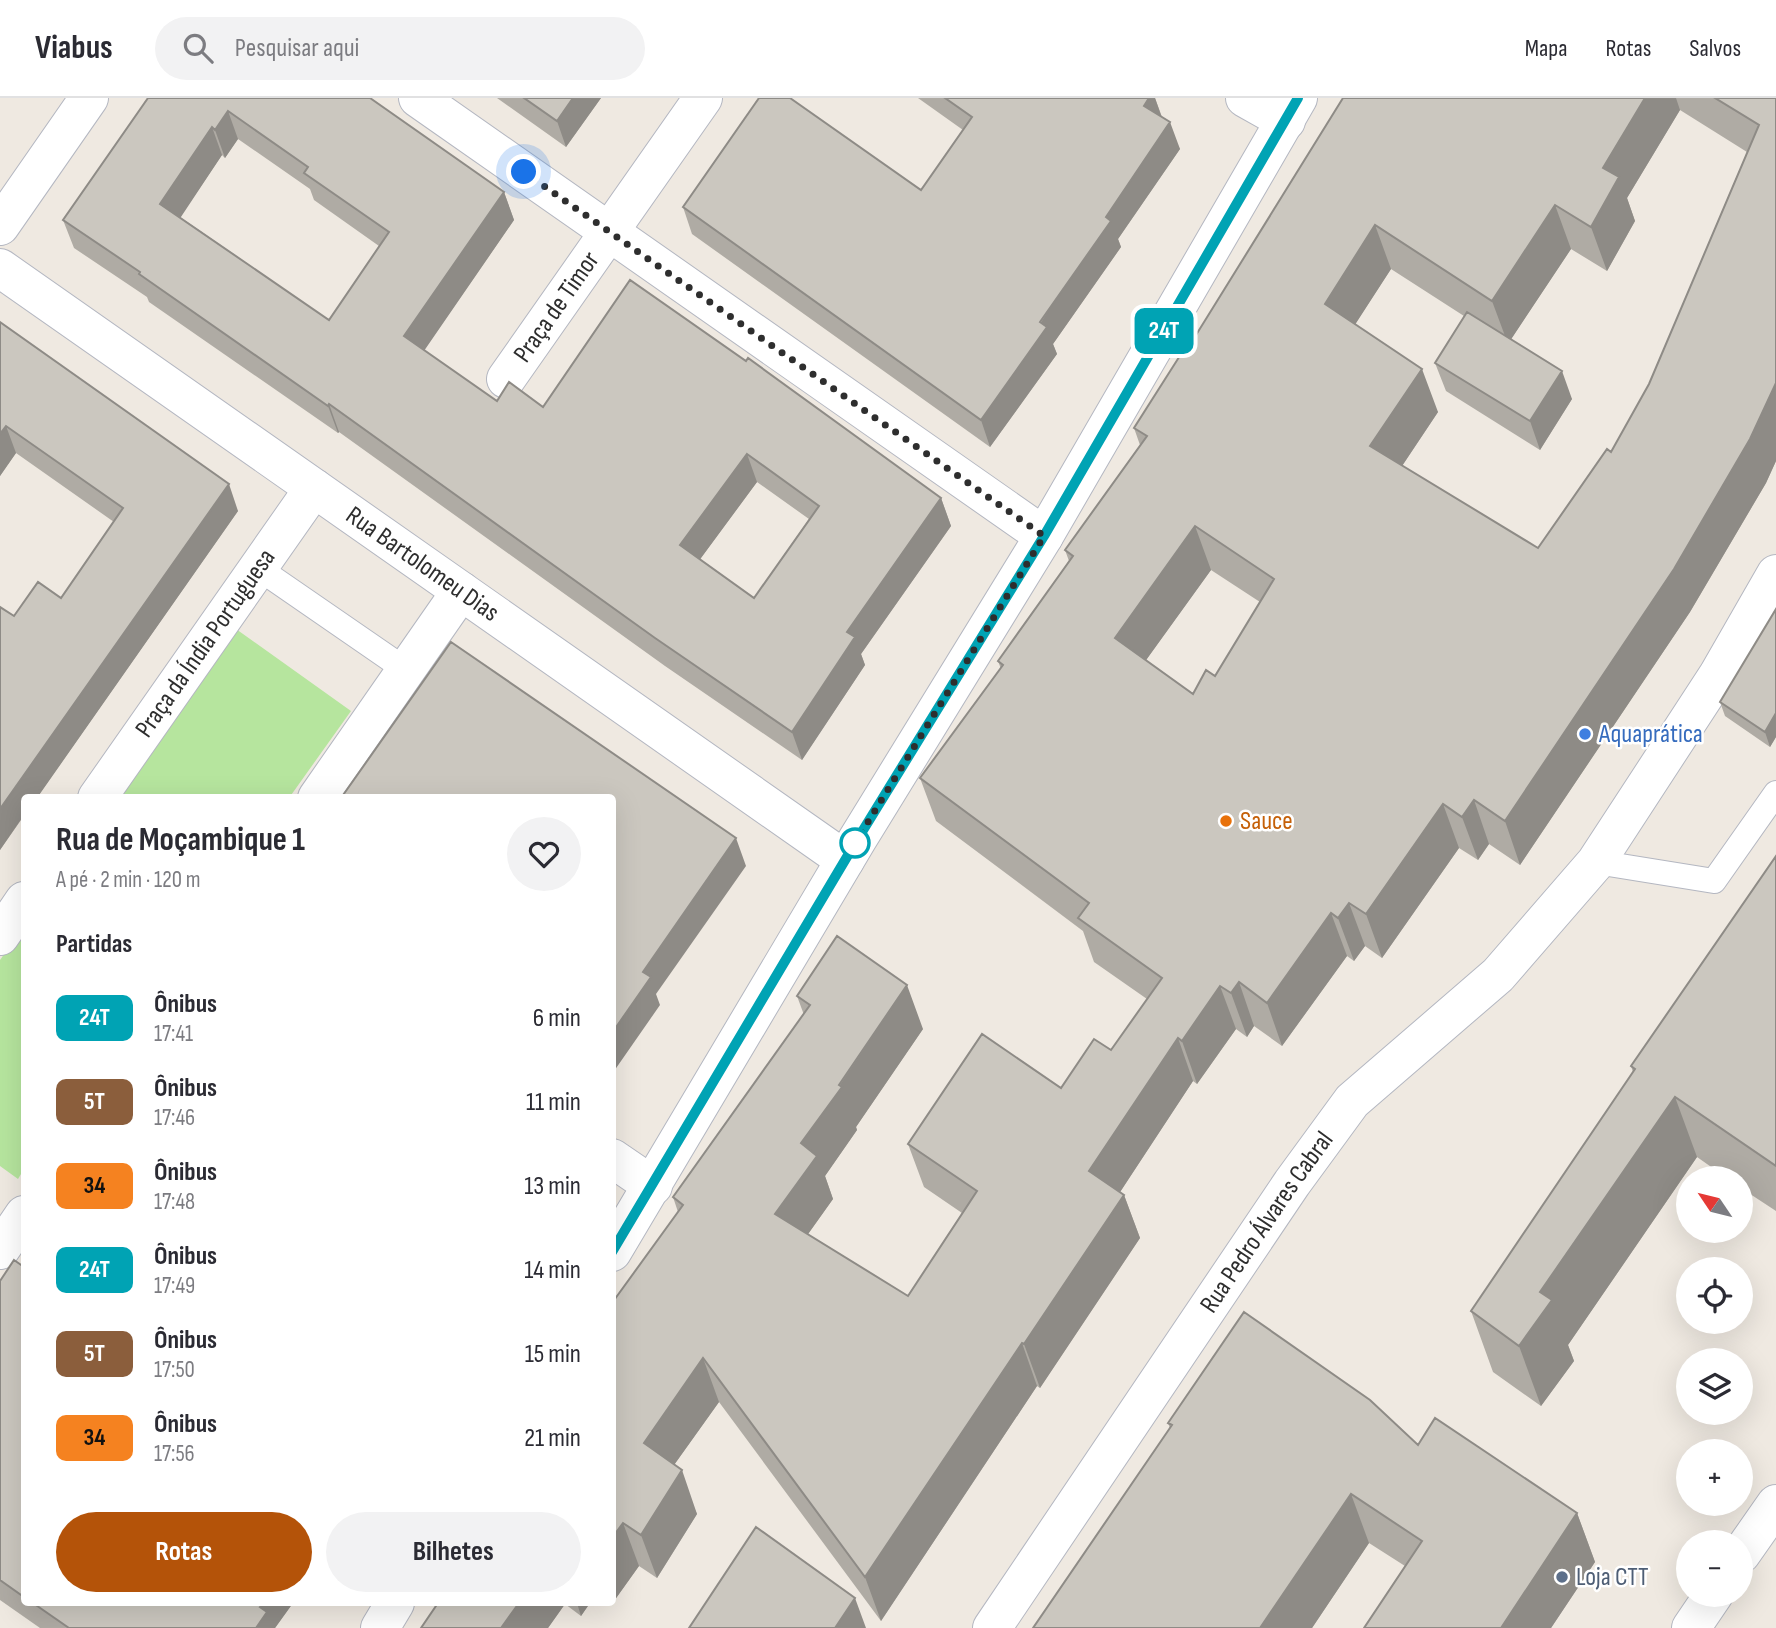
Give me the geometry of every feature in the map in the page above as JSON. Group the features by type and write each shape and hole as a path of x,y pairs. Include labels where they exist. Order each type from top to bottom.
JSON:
{"street":[{"path":"0,226 89,98"},
{"path":"418,98 1044,536"},
{"name":"Praça de Timor","path":"506,379 703,98"},
{"path":"616,1246 845,860 1044,536 1292,110 1245,98"},
{"name":"Rua Bartolomeu Dias","path":"0,268 845,860"},
{"name":"Praça da Índia Portuguesa","path":"100,794 314,488"},
{"name":"Rua Pedro Álvares Cabral","path":"992,1628 1292,1183 1352,1101 1498,975 1596,862 1718,675 1776,574"},
{"path":"320,794 461,591"},
{"path":"0,936 21,905"},
{"path":"616,1161 653,1186"},
{"path":"0,1195 21,1212"},
{"path":"0,1250 21,1218"},
{"path":"1753,1537 1776,1504"},
{"path":"380,1628 393,1606"},
{"path":"1691,1628 1705,1607"}],"lane":[{"path":"258,568 406,670"},
{"path":"1596,862 1714,881 1776,793"}],"green space":[{"path":"236,629 351,711 292,794 118,794"},
{"path":"21,930 21,1174 18,1179 0,1166 0,960"}],"building":[{"path":"148,98 370,98 504,192 404,336 497,401 509,382 543,407 630,280 746,361 748,358 941,498 847,632 855,637 792,732 655,638 329,404 328,406 63,220","holes":["228,111 308,167 304,173 389,232 329,320 160,204 212,127 215,130","747,454 819,506 754,598 680,545"]},
{"path":"524,98 573,98 557,121"},
{"path":"759,98 790,98 921,190 972,117 945,98 1149,98 1144,106 1170,122 1106,217 1111,221 1040,322 1047,327 981,420 683,207"},
{"path":"1343,98 1645,98 1603,168 1619,177 1591,227 1555,205 1492,301 1375,225 1325,304 1422,369 1370,446 1538,548 1607,449 1611,452 1649,384 1759,125 1715,98 1776,98 1776,383 1750,439 1674,569 1505,821 1474,800 1462,817 1443,804 1366,914 1349,903 1338,918 1331,913 1267,1003 1239,982 1231,993 1220,986 1182,1041 1178,1038 1089,1171 1124,1195 865,1577 703,1358 644,1443 682,1470 641,1535 623,1523 616,1533 616,1297 683,1205 673,1197 810,1005 797,996 837,936 907,985 839,1085 842,1087 801,1143 817,1156 775,1214 908,1296 977,1191 908,1144 982,1034 1061,1088 1094,1039 1111,1050 1162,978 1078,918 1089,903 920,778 1003,665 998,661 1073,556 1065,550 1147,436 1134,428 1181,354 1183,356","holes":["1195,526 1274,579 1215,676 1206,670 1193,694 1115,638"]},
{"path":"1467,312 1562,371 1530,421 1435,363"},
{"path":"0,322 229,484 0,809 0,607 14,616 38,582 61,598 123,508 6,426 0,434"},
{"path":"1776,609 1776,713 1765,732 1720,702"},
{"path":"451,642 736,838 643,972 651,977 616,1027 616,794 344,794"},
{"path":"1776,856 1776,1166 1675,1097 1540,1292 1552,1300 1519,1346 1471,1311 1635,1069 1631,1066"},
{"path":"14,1260 21,1265 21,1595 0,1580 0,1281"},
{"path":"1244,1312 1370,1400 1418,1445 1435,1418 1577,1513 1501,1628 1364,1628 1422,1541 1351,1494 1260,1628 1033,1628 1172,1425 1168,1423"},
{"path":"756,1527 855,1598 835,1628 689,1628"},
{"path":"37,1606 261,1606 267,1612 256,1628 69,1628"},
{"path":"436,1606 517,1606 501,1628 421,1628"}],"bus line":[{"name":"24T","path":"616,1246 857,840 1044,536 1298,98"}],"place":[{"name":"Aquaprática","path":"1585,734"},
{"name":"Sauce","path":"1226,821"},
{"name":"Loja CTT","path":"1562,1577"}],"route":[{"path":"524,172 1044,536 855,843"}]}
